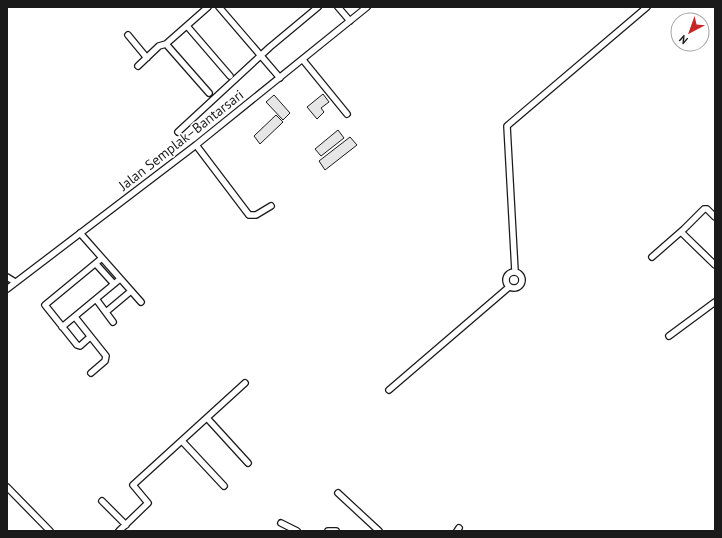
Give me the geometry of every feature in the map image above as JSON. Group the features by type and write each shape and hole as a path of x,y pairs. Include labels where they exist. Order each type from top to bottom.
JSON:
{"street":[{"path":"138,66 159,46 166,44 208,7"},
{"path":"219,7 280,78"},
{"path":"178,132 261,56 318,7"},
{"path":"338,7 350,21"},
{"name":"Jalan Semplak–Bantarsari","path":"7,289 196,145 367,7"},
{"path":"515,271 507,126 647,7"},
{"path":"187,26 230,76"},
{"path":"128,35 147,58"},
{"path":"166,44 209,93"},
{"path":"303,60 347,114"},
{"path":"196,145 249,215 256,215 271,206"},
{"path":"652,257 681,232 704,209 715,217"},
{"path":"681,232 715,265"},
{"path":"80,233 141,302"},
{"path":"90,337 78,346 45,304 102,258"},
{"path":"96,264 114,284"},
{"path":"515,271 520,274 523,280 521,285 515,288 509,287 506,282 506,277 510,272 515,271"},
{"path":"7,277 15,282"},
{"path":"62,327 120,279"},
{"path":"389,390 509,287"},
{"path":"106,312 131,291"},
{"path":"96,299 113,322"},
{"path":"669,336 715,302"},
{"path":"75,317 107,359 91,373"},
{"path":"119,531 148,503 133,485 245,383"},
{"path":"207,418 248,463"},
{"path":"182,441 224,486"},
{"path":"7,487 50,531"},
{"path":"338,493 379,531"},
{"path":"102,501 126,524"},
{"path":"281,523 297,531"},
{"path":"328,531 336,531"}],"building":[{"path":"323,94 329,102 321,108 324,112 317,119 307,107"},
{"path":"274,95 290,113 283,120 266,102"},
{"path":"276,115 283,122 260,144 254,136"},
{"path":"338,130 344,138 321,156 315,149"},
{"path":"350,137 357,145 325,170 319,161"}]}
